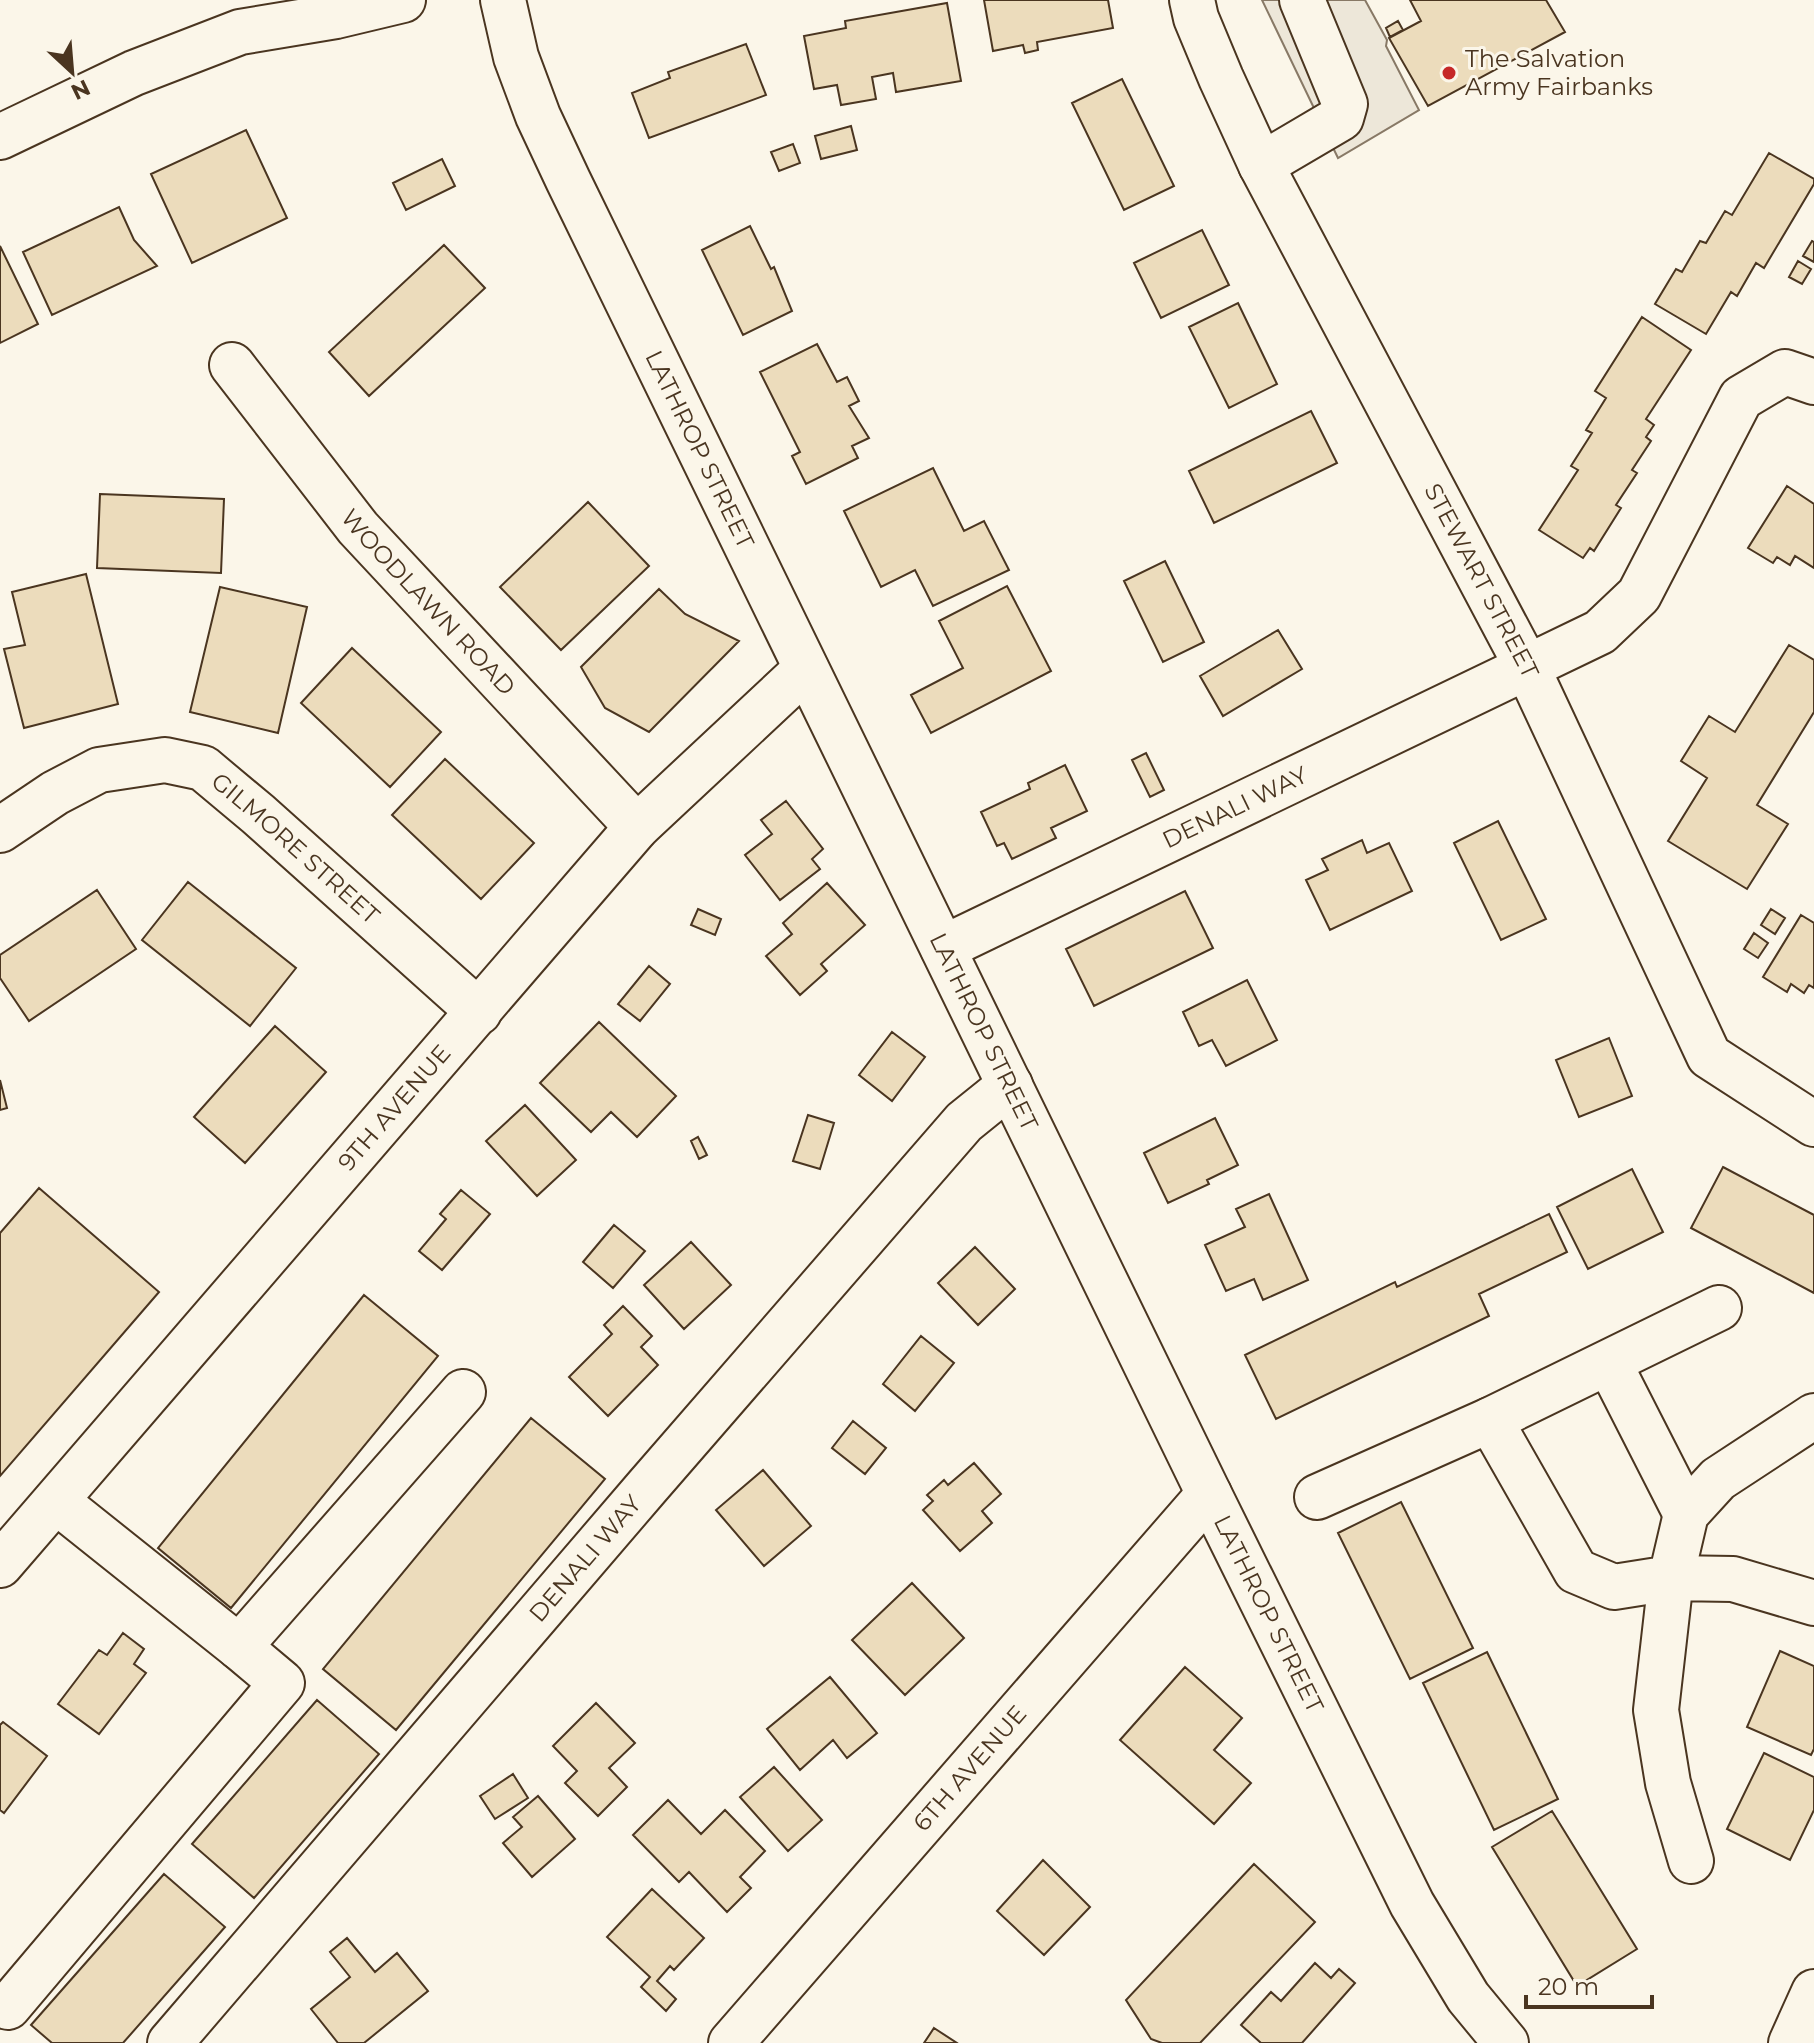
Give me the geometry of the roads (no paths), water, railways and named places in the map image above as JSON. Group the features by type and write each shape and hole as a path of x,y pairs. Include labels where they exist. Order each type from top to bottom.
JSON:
{"street":[{"path":"3,126 240,32 336,16 403,0"},
{"name":"LATHROP STREET","path":"503,0 516,57 538,116 1209,1494 1412,1904 1468,1997 1506,2043"},
{"name":"STEWART STREET","path":"1192,0 1196,18 1221,78 1261,165 1527,667 1709,1056 1814,1124"},
{"path":"1261,165 1341,118 1345,104 1302,0"},
{"name":"WOODLAWN ROAD","path":"232,365 358,528 637,827"},
{"name":"DENALI WAY","path":"943,948 1600,632 1639,595 1741,398 1785,372 1814,382"},
{"name":"9TH AVENUE","path":"0,1565 637,827 806,669"},
{"name":"GILMORE STREET","path":"0,830 55,793 99,770 165,760 203,768 479,1012"},
{"name":"DENALI WAY","path":"170,2043 964,1122 1010,1085"},
{"path":"1317,1497 1490,1420 1719,1308"},
{"path":"1609,1363 1686,1514"},
{"path":"239,1647 463,1392"},
{"path":"1691,1861 1668,1783 1656,1710 1671,1578 1686,1514 1718,1479 1814,1416"},
{"path":"1490,1420 1576,1571 1614,1587 1671,1578 1733,1579 1814,1603"},
{"name":"6TH AVENUE","path":"731,2043 1209,1494"},
{"path":"8,2007 282,1683 56,1501"},
{"path":"1791,2043 1814,1992"}],"place":[{"name":"The Salvation Army Fairbanks","path":"1449,73"}]}
